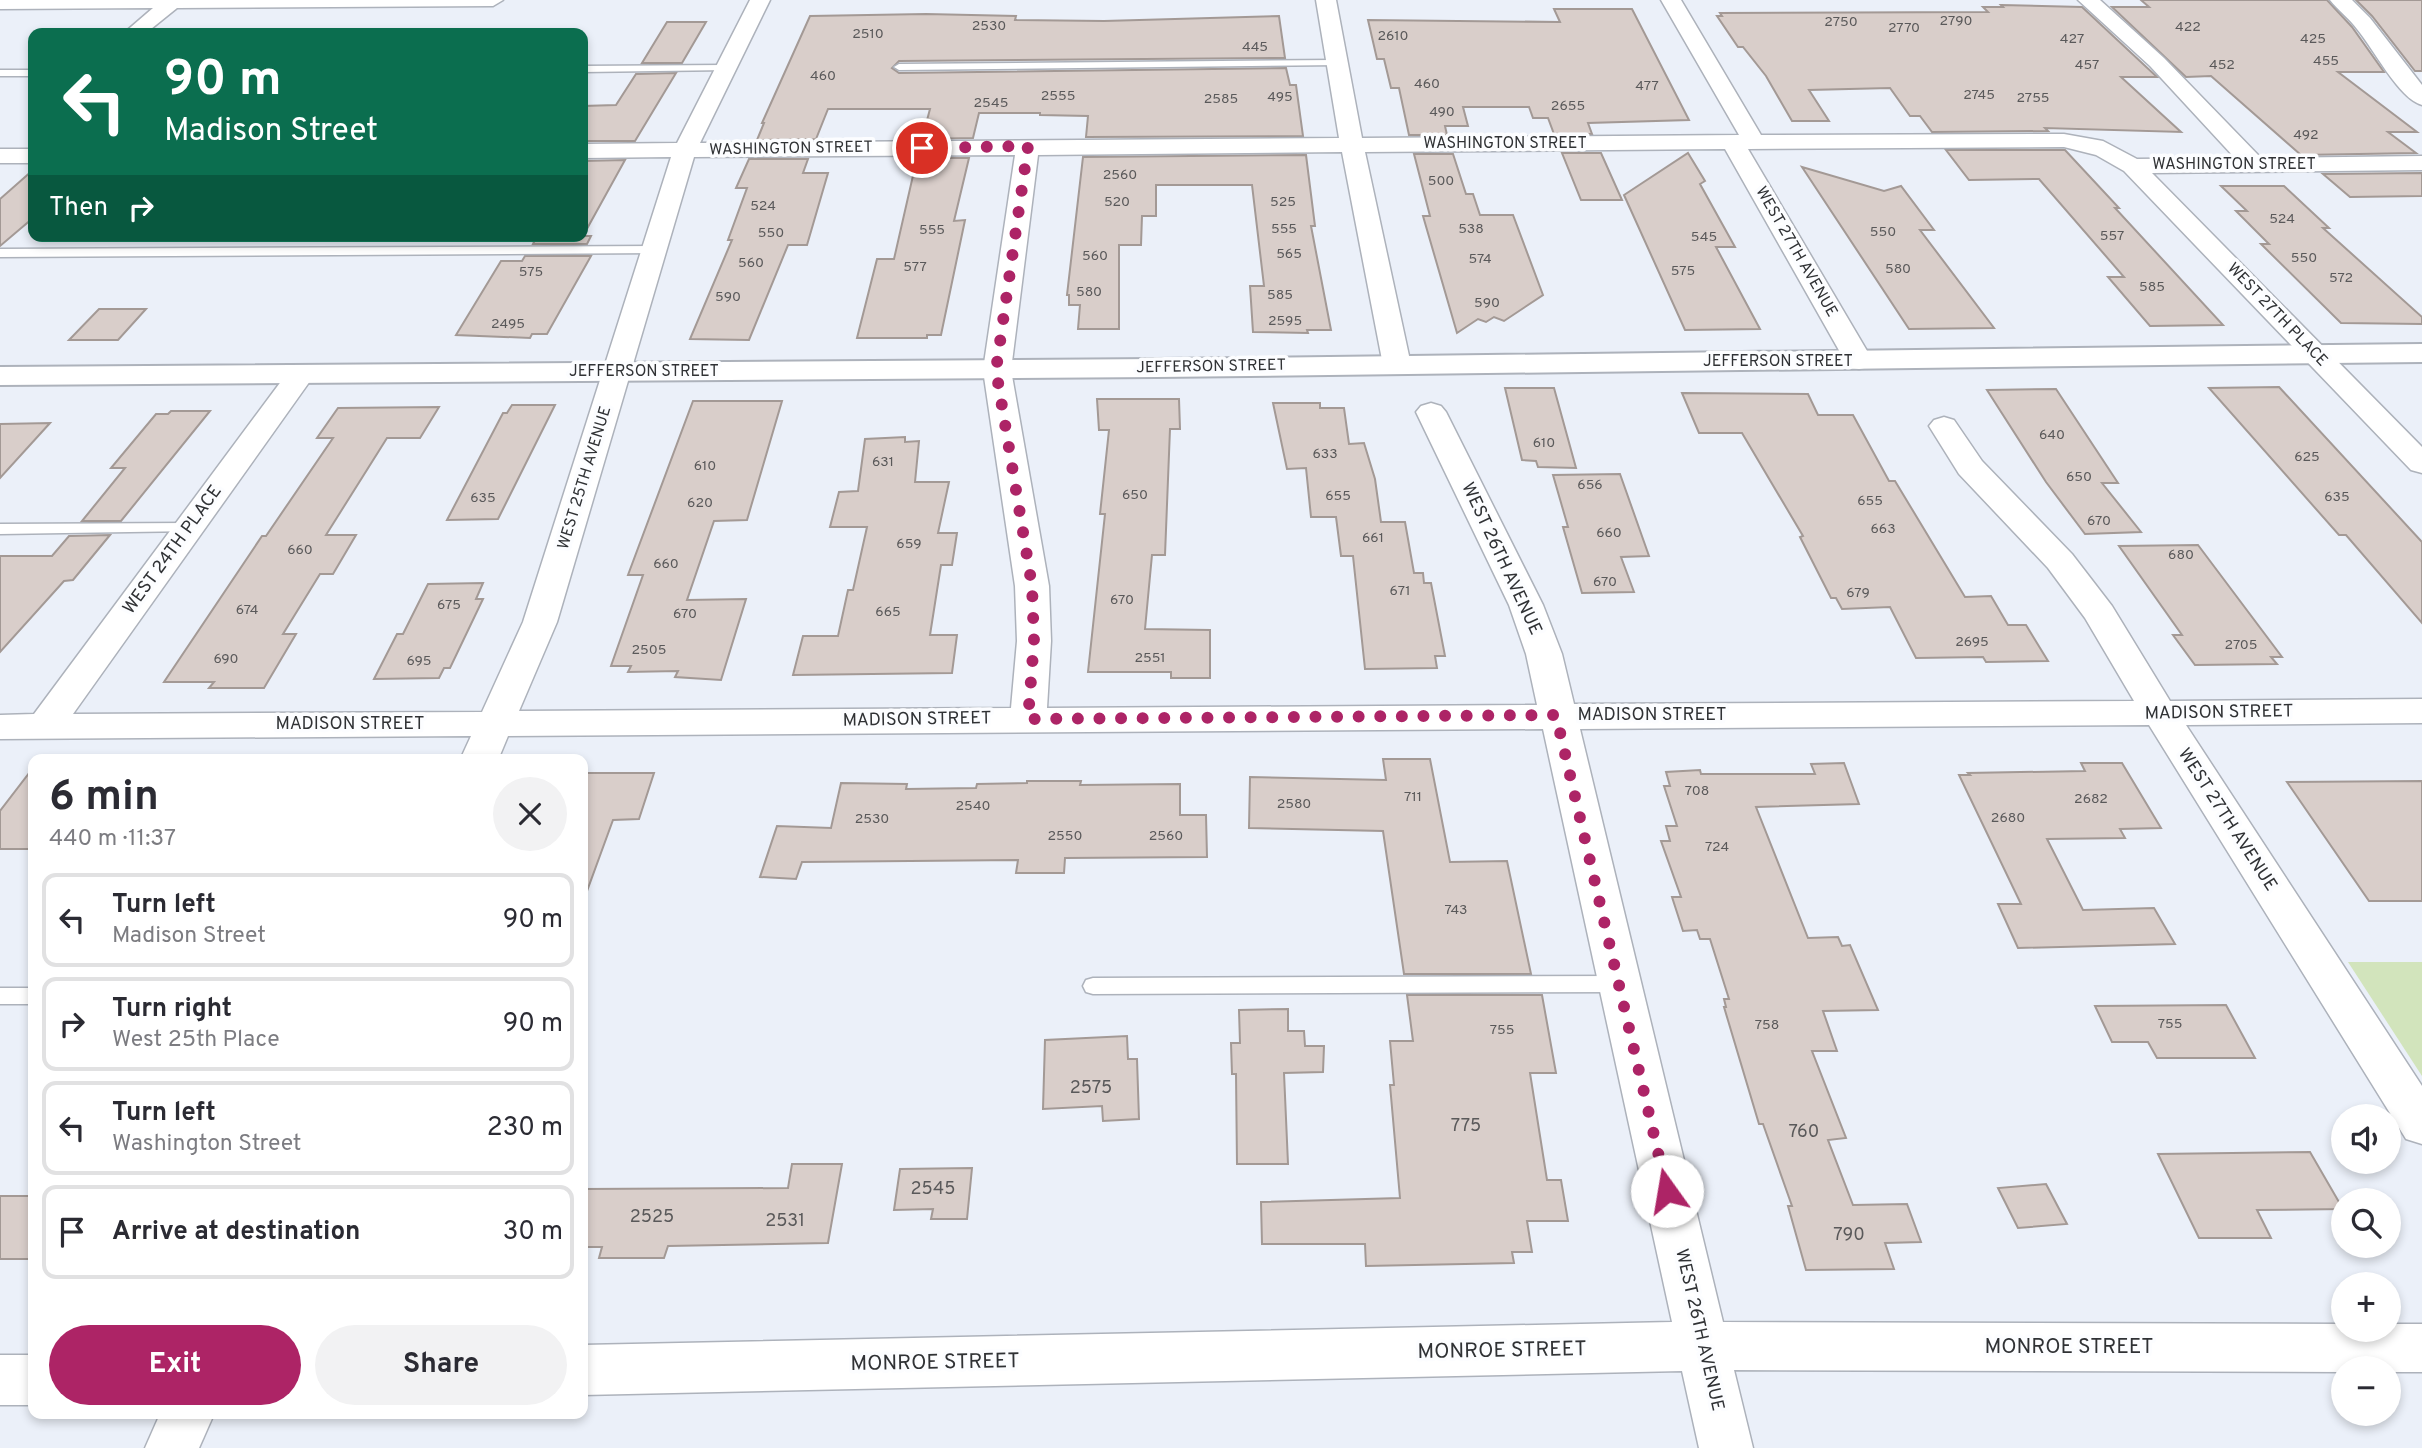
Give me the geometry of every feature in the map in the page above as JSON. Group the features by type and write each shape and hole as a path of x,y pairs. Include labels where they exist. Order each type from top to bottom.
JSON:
{"street":[{"path":"0,3 492,0"},
{"name":"WEST 25TH AVENUE","path":"482,754 540,622 655,250 668,197 685,150 760,0"},
{"path":"1326,0 1352,145 1397,365"},
{"name":"WEST 27TH AVENUE","path":"1671,0 1860,361"},
{"path":"2088,0 2157,62 2254,164"},
{"path":"2340,0 2354,11 2396,70 2422,98"},
{"path":"140,28 172,2"},
{"name":"WASHINGTON STREET","path":"588,151 2064,140 2099,147 2132,166 2422,163"},
{"path":"1028,146 996,370 1032,586 1034,641 1028,719"},
{"path":"0,156 28,156"},
{"name":"WEST 27TH PLACE","path":"2132,166 2422,464"},
{"name":"JEFFERSON STREET","path":"0,376 996,370 2422,354"},
{"name":"WEST 24TH PLACE","path":"45,726 301,374"},
{"name":"WEST 26TH AVENUE","path":"1432,412 1526,605 1544,654 1726,1448"},
{"name":"WEST 27TH AVENUE","path":"1944,426 1970,467 2076,581 2100,614 2160,714 2422,1125"},
{"name":"MADISON STREET","path":"0,727 2422,711"},
{"name":"MONROE STREET","path":"588,1370 1702,1346 2422,1348"},
{"path":"0,1380 28,1380"},
{"path":"172,1448 185,1419"}],"lane":[{"path":"899,67 1336,62"},
{"path":"588,69 725,68"},
{"path":"0,73 28,73"},
{"path":"0,253 655,250"},
{"path":"0,529 191,528"},
{"path":"1093,986 1620,984"},
{"path":"0,996 28,996"}],"green space":[{"path":"2348,962 2422,962 2422,1076"}],"building":[{"path":"2141,0 2327,0 2352,27 2384,72 2338,72 2417,132 2388,132 2416,153 2301,155 2211,76 2186,77 2112,7 2149,7"},
{"path":"2356,0 2422,0 2422,71 2415,71"},
{"path":"2001,5 2082,7 2157,77 2121,77 2181,132 2045,128 2048,131 1932,132 1920,116 1910,116 1890,88 1809,90 1829,121 1792,121 1766,76 1743,47 1738,47 1717,16 1722,16 1720,13 1988,12 1983,7 2003,7"},
{"path":"1554,9 1632,9 1689,120 1588,123 1592,134 1554,134 1548,118 1533,118 1529,107 1463,107 1468,126 1445,126 1447,135 1409,135 1399,88 1391,88 1384,59 1377,59 1368,20 1560,22"},
{"path":"810,16 1016,16 1015,20 1104,21 1279,16 1285,58 899,61 892,68 899,73 1286,68 1290,85 1296,85 1303,136 1086,137 1088,116 979,113 973,138 922,139 930,109 828,109 816,139 757,140"},
{"path":"667,22 706,22 682,63 642,63"},
{"path":"676,73 635,141 588,141 588,106 616,105 636,74"},
{"path":"1946,150 2065,150 2223,325 2150,326 2108,277 2124,277 2039,179 1969,180"},
{"path":"1562,153 1601,153 1622,200 1581,200"},
{"path":"1688,153 1705,181 1700,184 1735,247 1716,247 1760,329 1685,330 1624,195"},
{"path":"1414,154 1453,154 1466,194 1473,194 1480,215 1513,215 1543,295 1504,321 1494,317 1486,322 1478,319 1457,333 1423,216 1430,216"},
{"path":"1306,155 1315,226 1311,226 1331,330 1307,330 1308,333 1253,332 1250,286 1264,286 1252,185 1156,185 1156,216 1142,216 1141,245 1119,245 1119,329 1078,329 1080,305 1069,305 1067,295 1083,157"},
{"path":"917,158 969,158 954,221 965,220 941,335 927,335 927,338 857,338 877,259 894,259"},
{"path":"749,159 808,159 803,173 828,173 807,245 788,245 749,340 690,339 732,240 728,240 747,188 736,188"},
{"path":"625,160 588,227 588,161"},
{"path":"1802,167 1884,191 1901,186 1934,230 1920,230 1994,328 1909,329"},
{"path":"2422,173 2422,196 2350,197 2323,174"},
{"path":"28,174 28,222 0,246 0,199"},
{"path":"2221,186 2284,186 2329,228 2323,228 2422,317 2422,324 2341,323 2261,244 2269,244 2236,211 2247,211"},
{"path":"534,242 588,242 587,244 533,244"},
{"path":"525,256 591,256 547,334 532,334 530,338 456,335 501,261 522,261"},
{"path":"99,309 146,309 118,340 69,340"},
{"path":"2279,387 2422,542 2422,623 2346,535 2339,535 2209,388"},
{"path":"1505,388 1554,388 1576,468 1538,467 1536,461 1522,460"},
{"path":"2056,389 2118,483 2102,483 2141,532 2085,534 2046,482 1987,390"},
{"path":"1682,393 1808,394 1818,415 1853,415 1889,481 1895,481 1965,597 1991,596 2008,625 2026,625 2048,661 1986,662 1983,657 1916,658 1890,607 1842,609 1836,598 1831,598 1800,537 1803,536 1742,433 1699,433"},
{"path":"1097,399 1179,399 1180,429 1170,429 1165,555 1152,555 1145,629 1210,630 1210,678 1171,678 1171,672 1088,672 1105,514 1100,514 1109,430 1099,430"},
{"path":"693,401 782,401 747,520 714,521 687,600 746,599 721,680 675,677 678,671 628,672 631,666 611,666 643,575 628,575"},
{"path":"1273,403 1320,403 1320,408 1344,408 1349,444 1364,443 1375,479 1381,522 1405,522 1414,573 1423,573 1424,583 1431,583 1445,656 1435,656 1437,668 1365,669 1353,556 1341,556 1336,517 1311,517 1306,468 1287,469"},
{"path":"512,405 555,405 498,519 447,520 503,413 507,413"},
{"path":"439,407 420,438 387,438 326,535 356,535 333,574 320,574 283,634 296,634 264,688 209,688 214,682 164,682 262,536 266,536 333,438 317,438 338,408"},
{"path":"171,411 210,411 121,521 82,521 125,468 111,468 156,414 168,414"},
{"path":"50,423 0,478 0,424"},
{"path":"905,437 905,442 919,441 915,482 949,482 938,533 957,533 952,565 941,565 930,635 957,635 952,673 793,675 803,636 838,636 848,590 853,590 867,527 830,527 839,492 858,491 865,439"},
{"path":"1620,474 1649,556 1621,557 1634,592 1582,593 1563,527 1568,527 1553,475"},
{"path":"110,535 73,580 64,581 0,652 0,556 52,556 69,536"},
{"path":"2198,545 2282,657 2271,657 2277,664 2195,665 2173,635 2182,635 2119,546"},
{"path":"483,583 476,599 483,599 450,668 444,668 439,678 374,679 397,634 403,634 428,584"},
{"path":"1383,759 1430,759 1450,862 1507,861 1531,974 1404,974 1383,831 1249,828 1250,777 1386,780"},
{"path":"1844,763 1859,804 1756,807 1808,938 1838,937 1842,946 1850,945 1878,1010 1823,1011 1837,1051 1812,1051 1846,1138 1828,1140 1853,1205 1907,1204 1921,1242 1885,1243 1894,1269 1806,1270 1788,1206 1792,1206 1763,1124 1759,1124 1724,1007 1724,999 1729,999 1710,939 1700,939 1697,930 1683,931 1672,897 1681,897 1661,841 1670,841 1666,826 1677,826 1664,786 1670,786 1666,772 1700,770 1701,774 1815,774 1811,764"},
{"path":"2081,763 2122,763 2161,828 2120,829 2125,838 2047,839 2083,910 2154,908 2175,944 2018,948 1998,904 2021,904 1959,775 2085,771"},
{"path":"588,773 654,773 639,819 613,820 588,888"},
{"path":"28,775 28,849 0,849 0,811"},
{"path":"1081,781 1080,785 1180,784 1180,815 1206,815 1207,857 1065,858 1064,873 1016,873 1018,860 802,862 796,879 760,877 777,826 831,828 841,783 907,784 906,789 976,788 977,784"},
{"path":"2422,781 2422,901 2369,901 2287,782"},
{"path":"1407,995 1542,995 1556,1073 1530,1073 1547,1180 1561,1180 1568,1221 1527,1221 1532,1252 1512,1252 1514,1263 1366,1266 1365,1244 1262,1244 1261,1202 1400,1198 1390,1085 1394,1085 1390,1041 1413,1041"},
{"path":"2226,1005 2255,1058 2157,1058 2148,1042 2112,1042 2095,1006"},
{"path":"1288,1009 1288,1031 1304,1031 1305,1046 1324,1046 1323,1072 1284,1073 1288,1164 1237,1164 1236,1074 1232,1074 1231,1043 1240,1043 1239,1010"},
{"path":"1127,1036 1128,1059 1137,1059 1139,1119 1103,1121 1102,1106 1043,1109 1045,1040"},
{"path":"2310,1152 2331,1188 2331,1209 2257,1210 2271,1238 2199,1238 2158,1154"},
{"path":"792,1164 842,1164 828,1243 668,1246 664,1258 599,1258 602,1247 588,1247 588,1189 788,1188"},
{"path":"972,1168 967,1219 931,1219 933,1209 894,1210 900,1169"},
{"path":"2046,1184 2067,1224 2018,1228 1998,1188"},
{"path":"0,1196 28,1196 28,1259 0,1259"}],"route":[{"path":"922,148 1028,146 996,370 1032,586 1034,641 1028,719 1556,715 1667,1191"}]}
